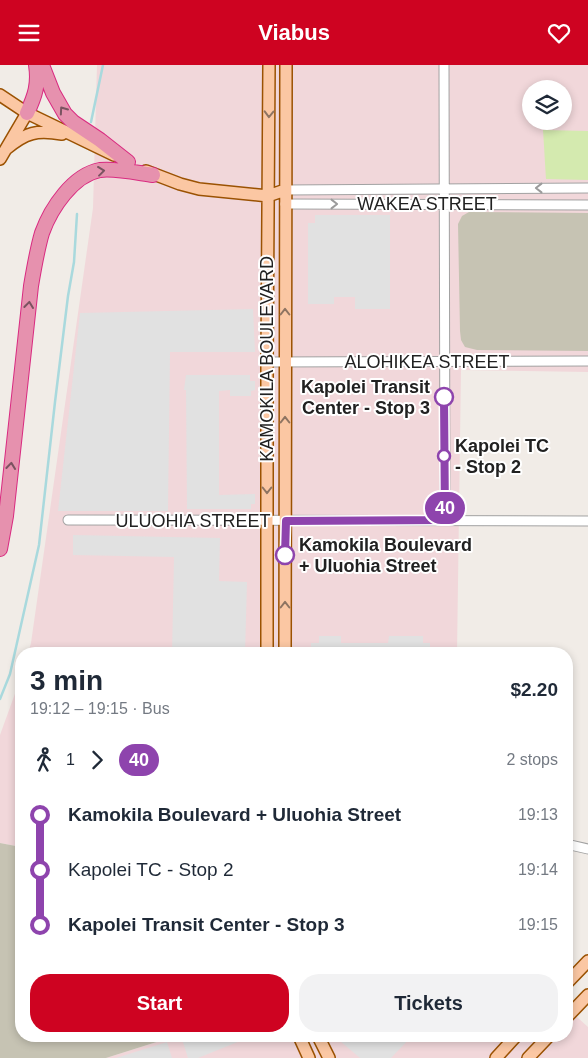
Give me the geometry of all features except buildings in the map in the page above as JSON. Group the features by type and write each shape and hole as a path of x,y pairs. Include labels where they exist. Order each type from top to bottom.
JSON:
{"highway":[{"path":"27,113 35,97 37,87 36,65"},
{"path":"42,65 65,114 128,162"},
{"path":"0,549 6,516 31,285 36,255 43,231 52,213 70,186 87,174 102,170 154,175"}],"main road":[{"name":"KAMOKILA BOULEVARD","path":"267,647 270,65"},
{"name":"KAMOKILA BOULEVARD","path":"285,647 286,65"},
{"name":"WAKEA STREET","path":"0,95 27,113 154,175 199,189 268,196 285,204"},
{"path":"3,154 27,113"},
{"path":"3,154 17,140 30,133 48,132 70,135"},
{"name":"WAKEA STREET","path":"268,196 285,190"},
{"path":"573,977 588,961"},
{"path":"573,1011 588,995"},
{"path":"302,1042 309,1058"},
{"path":"321,1042 329,1058"},
{"path":"496,1058 511,1042"},
{"path":"528,1058 543,1042"}],"street":[{"path":"444,65 445,520"},
{"name":"WAKEA STREET","path":"285,190 588,188"},
{"name":"WAKEA STREET","path":"285,204 588,205"},
{"name":"ALOHIKEA STREET","path":"267,362 588,361"},
{"name":"ULUOHIA STREET","path":"68,520 588,521"},
{"path":"573,846 588,849"}],"shaded area":[{"path":"97,65 588,65 588,372 461,370 457,647 30,647 93,208"},
{"path":"469,212 588,213 588,351 477,350 465,347 461,340 460,331 458,224 462,216"},
{"path":"315,215 390,215 390,309 355,309 355,297 334,297 334,304 308,304 308,223 315,223"},
{"path":"253,309 255,352 170,352 168,511 58,511 80,313"},
{"path":"186,375 250,375 250,381 255,381 255,390 251,391 251,396 230,396 230,390 219,391 219,495 255,494 255,504 251,504 251,509 187,509 186,390 184,390"},
{"path":"73,535 220,538 219,581 247,582 245,647 172,647 174,557 73,555"},
{"path":"319,636 341,636 341,643 388,643 389,636 423,636 423,643 430,643 430,647 311,647 311,643 319,643"},
{"path":"15,694 15,846 0,843 0,735"},
{"path":"0,843 15,846 15,1042 157,1042 106,1058 0,1058"},
{"path":"573,1013 588,1027 588,1058 106,1058 157,1042 573,1042"},
{"path":"167,1042 172,1058 116,1058"},
{"path":"183,1042 238,1042 198,1058 188,1058"},
{"path":"341,1042 406,1042 391,1058 360,1058"}],"green space":[{"path":"543,130 588,131 588,180 546,179"}],"waterway":[{"path":"91,122 103,65"},
{"path":"16,647 39,545 68,296 74,262 77,214"},
{"path":"0,699 10,674 15,652"}],"bus line":[{"name":"40","path":"285,555 286,521 445,520 444,397"}],"place":[{"name":"Kapolei Transit Center - Stop 3","path":"444,397"},
{"name":"Kapolei TC - Stop 2","path":"444,456"},
{"name":"Kamokila Boulevard + Uluohia Street","path":"285,555"}]}
